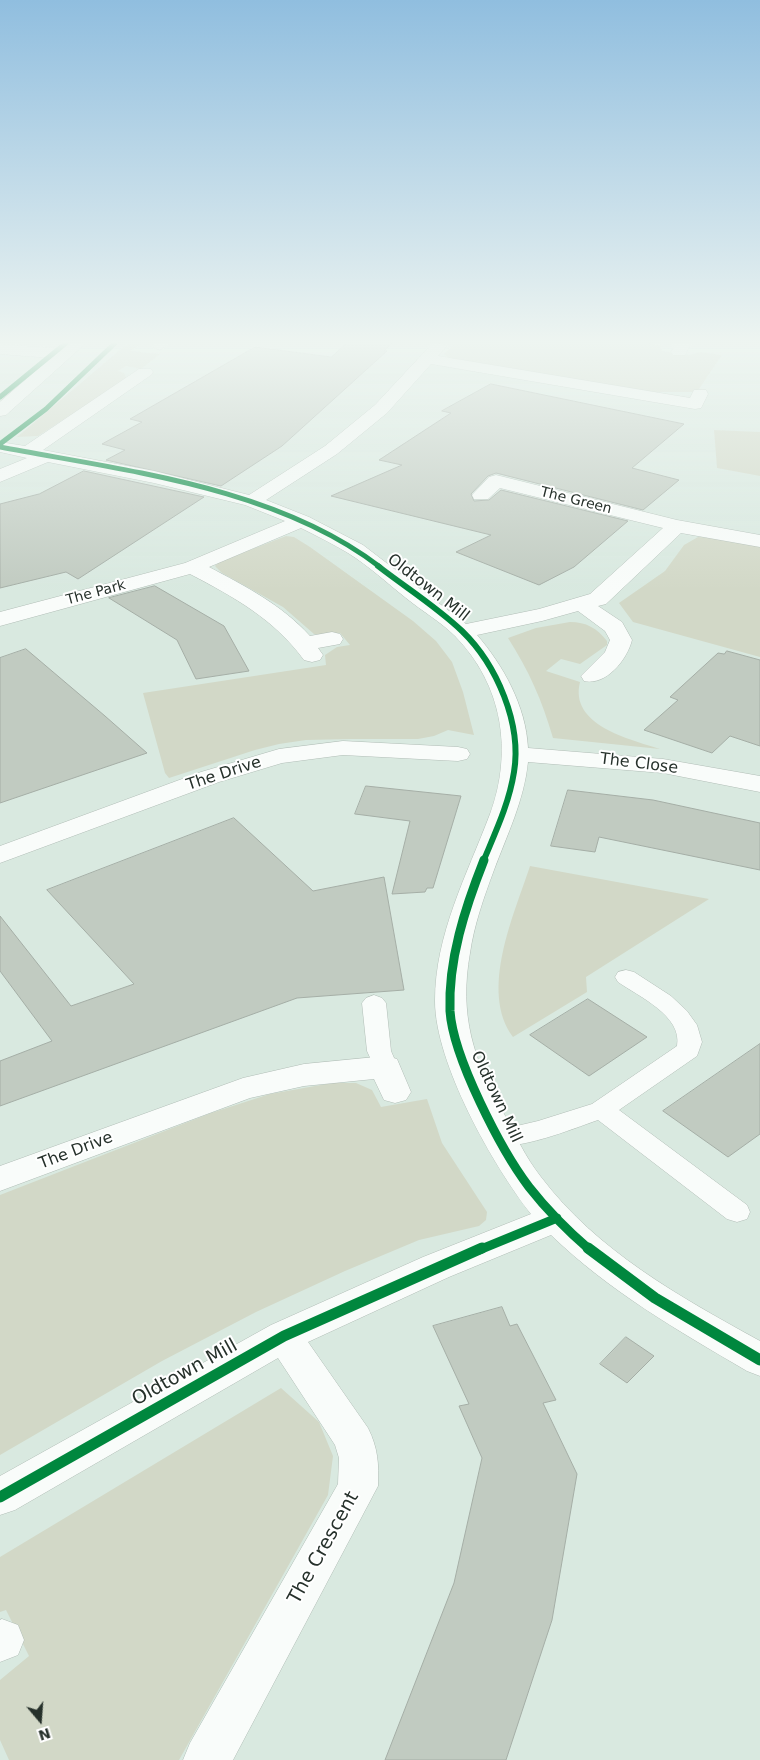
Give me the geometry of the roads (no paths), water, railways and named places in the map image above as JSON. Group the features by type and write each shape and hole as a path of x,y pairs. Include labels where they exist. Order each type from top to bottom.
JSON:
{"street":[{"path":"0,476 39,453 75,425"},
{"path":"252,501 332,450 362,425"},
{"name":"Oldtown Mill","path":"0,446 198,486 252,501 302,522 356,549 462,631 484,659 504,696 510,717 516,754 509,796 502,820 481,869 462,929 453,971 450,1015 461,1056 472,1084 524,1180 557,1218 594,1253 675,1312 760,1360"},
{"name":"The Green","path":"481,495 496,481 677,526 760,542"},
{"name":"The Park","path":"0,619 192,567 302,522"},
{"path":"462,631 583,605 598,599 606,594 677,526"},
{"path":"192,567 278,616 308,650 332,639"},
{"path":"583,605 614,627 621,640 620,649 614,657 592,676"},
{"name":"The Drive","path":"0,855 202,780 279,756 343,748 458,754"},
{"name":"The Close","path":"516,754 663,766 760,784"},
{"name":"The Drive","path":"0,1179 236,1091 304,1075 391,1080"},
{"name":"Oldtown Mill","path":"0,1497 284,1336 436,1267 557,1218"},
{"name":"The Crescent","path":"207,1760 358,1486 359,1458 354,1440 284,1336"}],"lane":[{"path":"500,1138 540,1130 601,1110 688,1050 690,1036 682,1021 666,1005 626,977"},
{"path":"374,1003 379,1051 391,1080"},
{"path":"601,1110 737,1212"}]}
